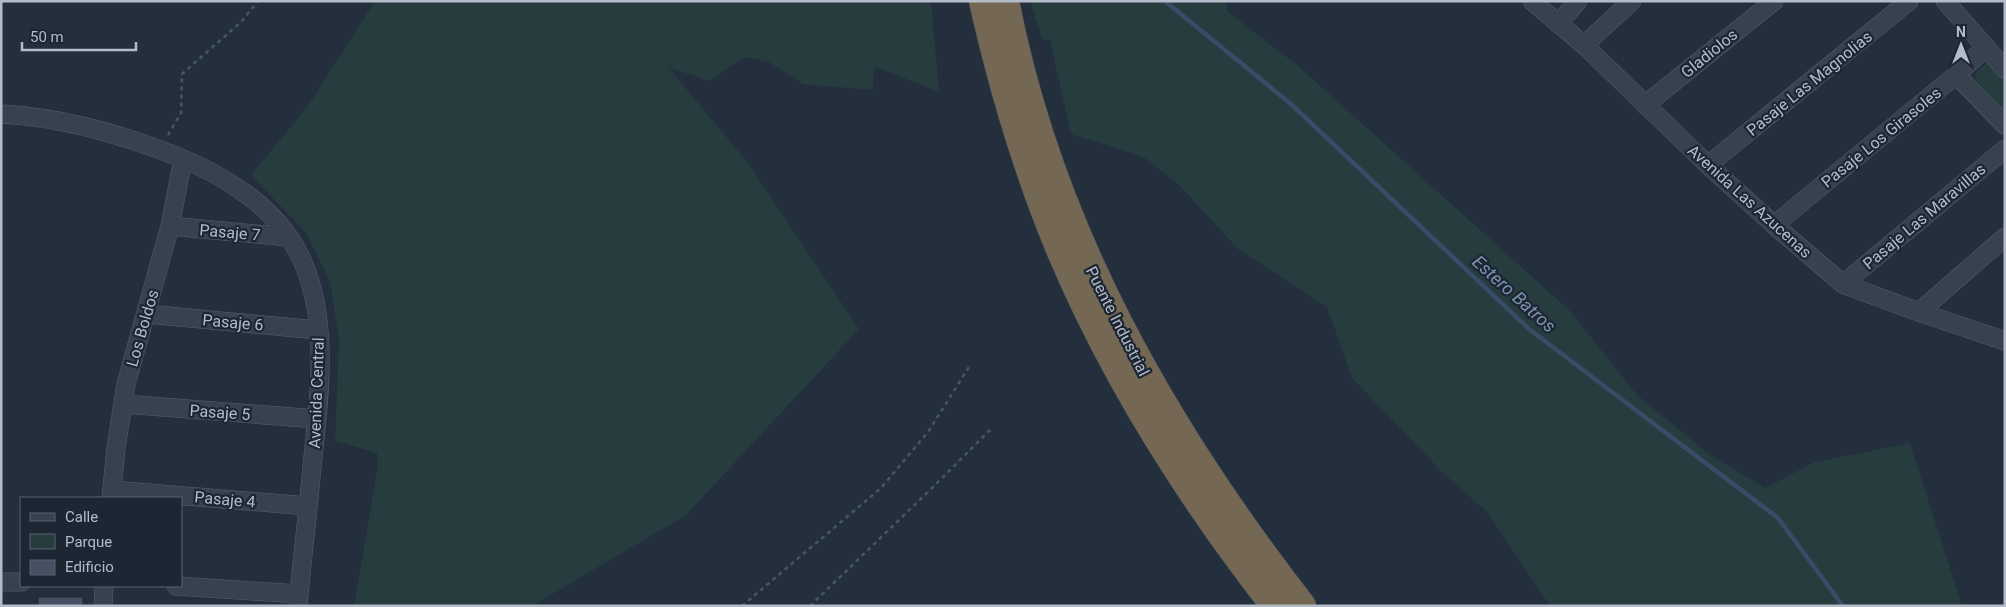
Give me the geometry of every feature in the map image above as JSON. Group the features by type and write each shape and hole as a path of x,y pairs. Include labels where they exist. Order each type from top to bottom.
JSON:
{"highway":[{"name":"Puente Industrial","path":"983,1 1002,80 1028,162 1060,247 1148,380 1201,466 1302,606"},
{"name":"Puente Industrial","path":"1005,1 1019,60 1042,141 1072,222 1096,304 1138,407 1225,539 1275,606"}],"street":[{"name":"Avenida Las Azucenas","path":"1532,1 1584,45 1708,165 1843,284 1919,312 2005,340"},
{"path":"1558,24 1578,1"},
{"path":"1584,45 1632,1"},
{"name":"Gladiolos","path":"1645,105 1774,1"},
{"name":"Pasaje Las Magnolias","path":"1708,165 1909,1"},
{"path":"1945,1 2005,69"},
{"name":"Pasaje Los Girasoles","path":"1774,225 1956,75 1986,47"},
{"path":"1956,75 2005,125"},
{"name":"Avenida Central","path":"1,114 54,121 114,135 160,150 204,168 242,191 259,205 289,237 299,253 310,282 318,330 319,391 299,600"},
{"name":"Pasaje Las Maravillas","path":"1843,284 2005,148"},
{"name":"Los Boldos","path":"112,494 116,448 126,384 170,226 183,159"},
{"name":"Pasaje 7","path":"170,226 289,237"},
{"path":"1919,312 2005,237"},
{"name":"Pasaje 6","path":"147,314 318,330"},
{"name":"Pasaje 5","path":"122,404 317,419"},
{"name":"Pasaje 4","path":"112,494 161,497"},
{"name":"Pasaje 4","path":"182,498 308,506"},
{"path":"1,582 20,582"},
{"path":"102,606 104,587"},
{"path":"182,587 299,600"}],"path":[{"path":"160,150 181,113 182,74 241,22 258,1"},
{"path":"742,606 881,488 928,432 969,367"},
{"path":"810,606 992,428"}],"green space":[{"path":"375,1 931,1 939,92 874,66 873,90 803,84 769,62 744,57 709,81 668,67 748,163 859,329 686,515 532,606 354,606 378,466 377,453 335,441 339,340 330,281 306,233 251,175 308,106"},
{"path":"1030,1 1226,1 1227,11 1297,65 1570,311 1637,395 1710,455 1765,488 1815,462 1910,443 1962,606 1550,606 1487,512 1443,473 1352,378 1327,307 1238,249 1179,185 1144,157 1071,134 1050,40 1042,39"},
{"path":"1989,61 2005,78 2005,113 1975,80 1976,72"}],"building":[{"path":"38,597 83,597 83,606 22,606 38,605"}],"waterway":[{"name":"Estero Batros","path":"1165,1 1291,104 1529,329 1778,518 1843,606"}]}
